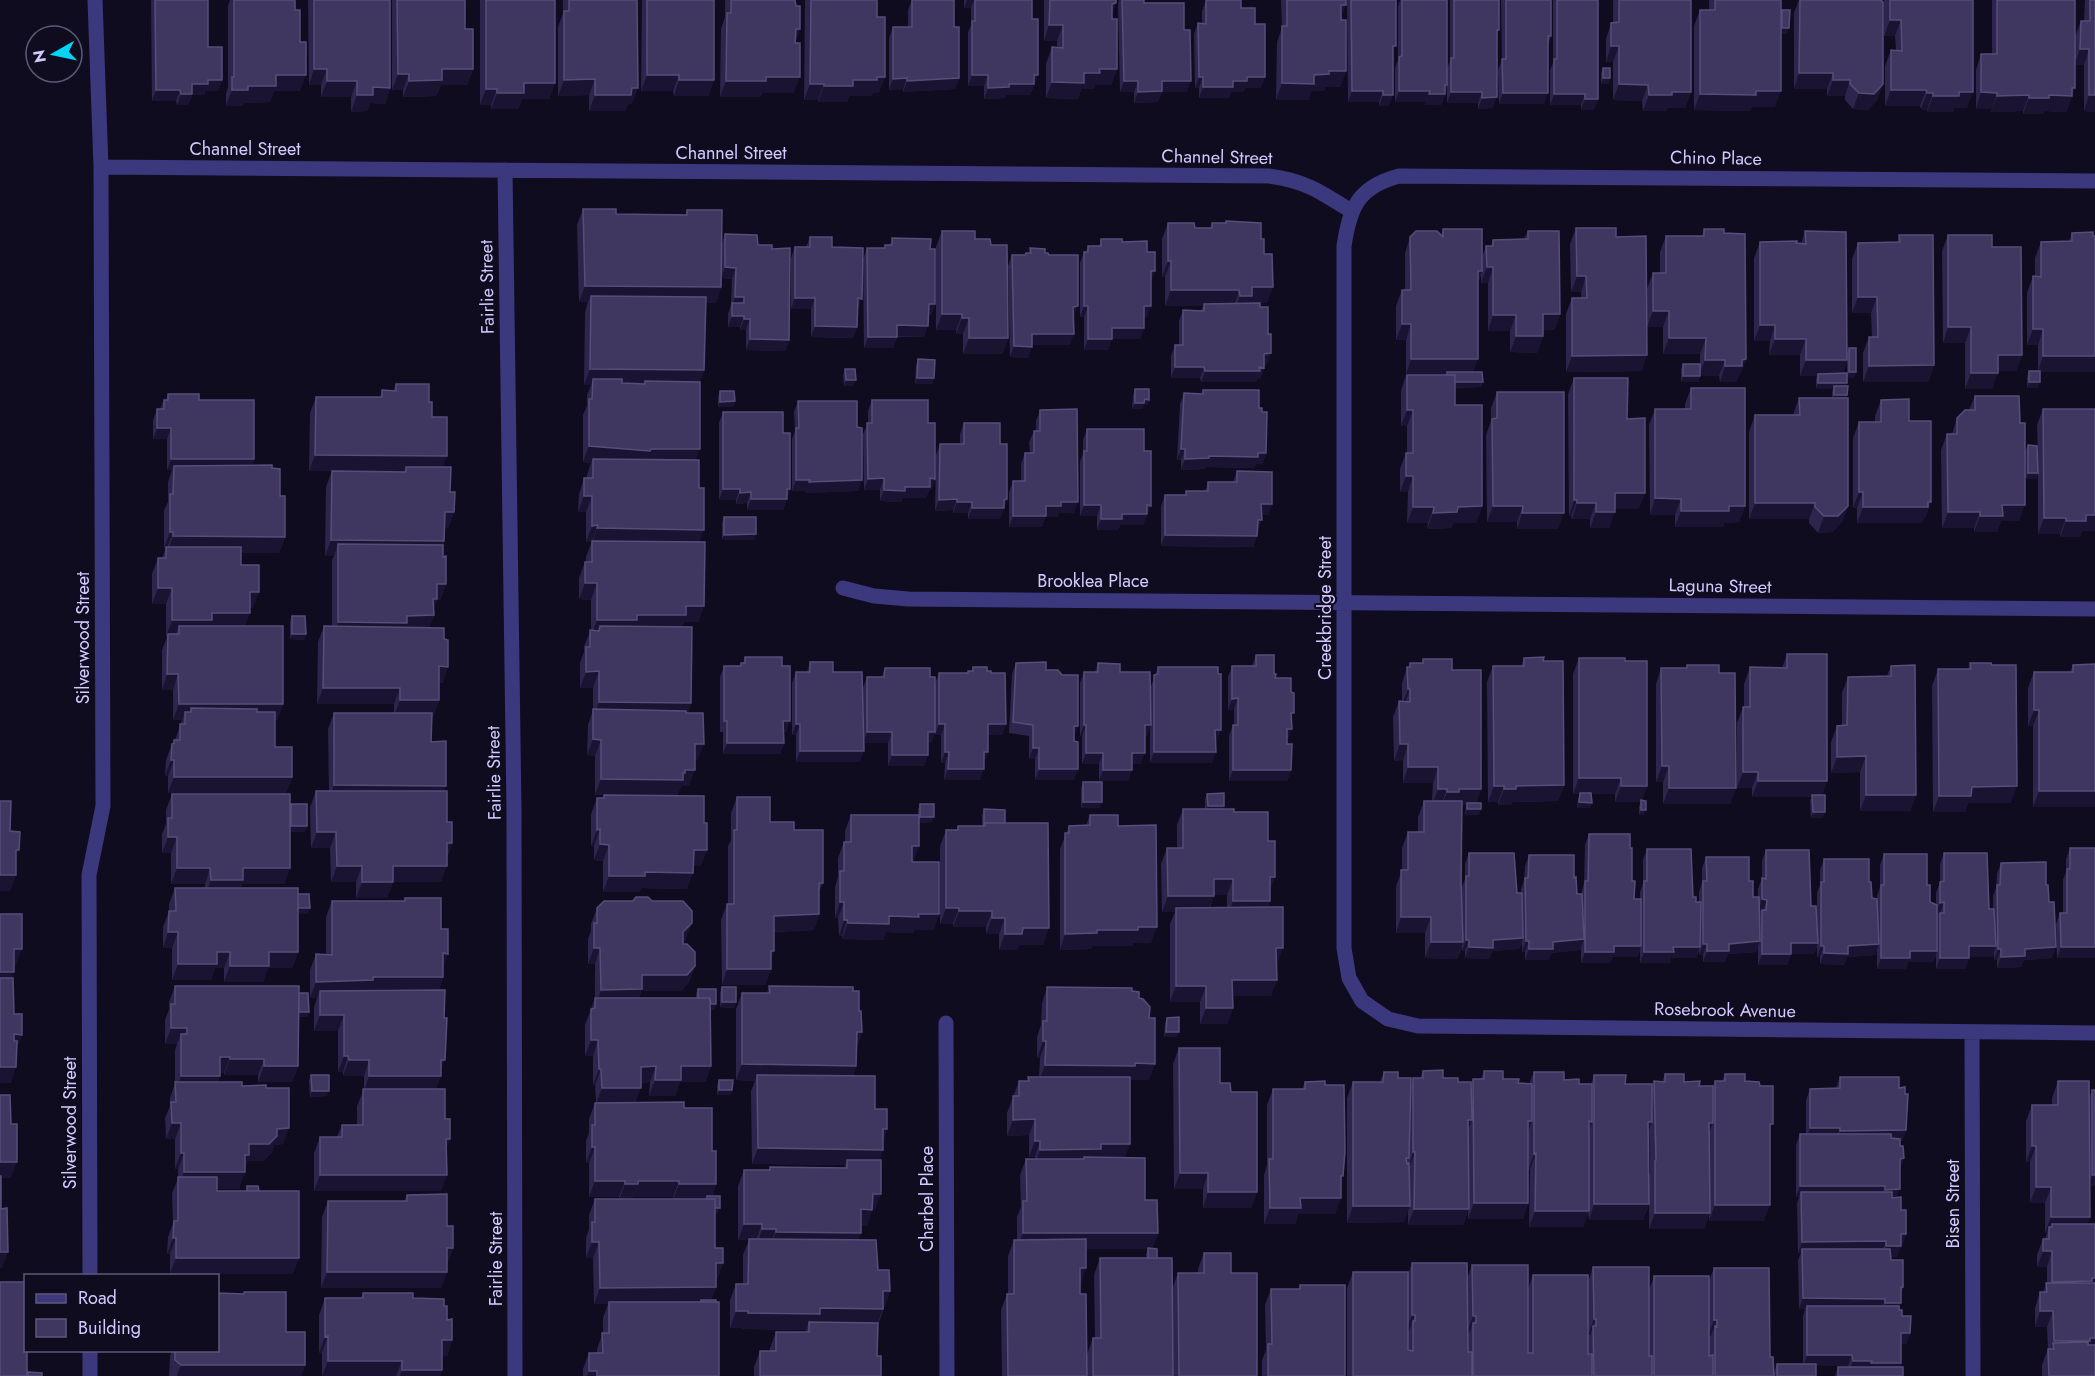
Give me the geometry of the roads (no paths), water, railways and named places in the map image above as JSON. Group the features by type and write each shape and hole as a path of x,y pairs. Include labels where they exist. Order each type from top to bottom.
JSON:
{"street":[{"name":"Silverwood Street","path":"90,1274 89,875 103,806 101,167 95,0"},
{"name":"Channel Street","path":"101,167 1269,176 1292,179 1313,187 1351,212"},
{"name":"Fairlie Street","path":"505,170 514,811 515,1376"},
{"name":"Chino Place","path":"1351,212 1375,184 1399,176 1413,175 2095,181"},
{"name":"Creekbridge Street","path":"1351,212 1346,227 1344,246 1344,948 1349,978 1362,1001"},
{"name":"Brooklea Place","path":"843,588 874,596 908,599 1344,602"},
{"name":"Laguna Street","path":"1344,602 2095,609"},
{"name":"Rosebrook Avenue","path":"1362,1001 1388,1019 1418,1026 2095,1033"},
{"name":"Charbel Place","path":"946,1023 947,1376"},
{"name":"Bisen Street","path":"1972,1032 1973,1376"},
{"path":"90,1352 90,1376"}]}
